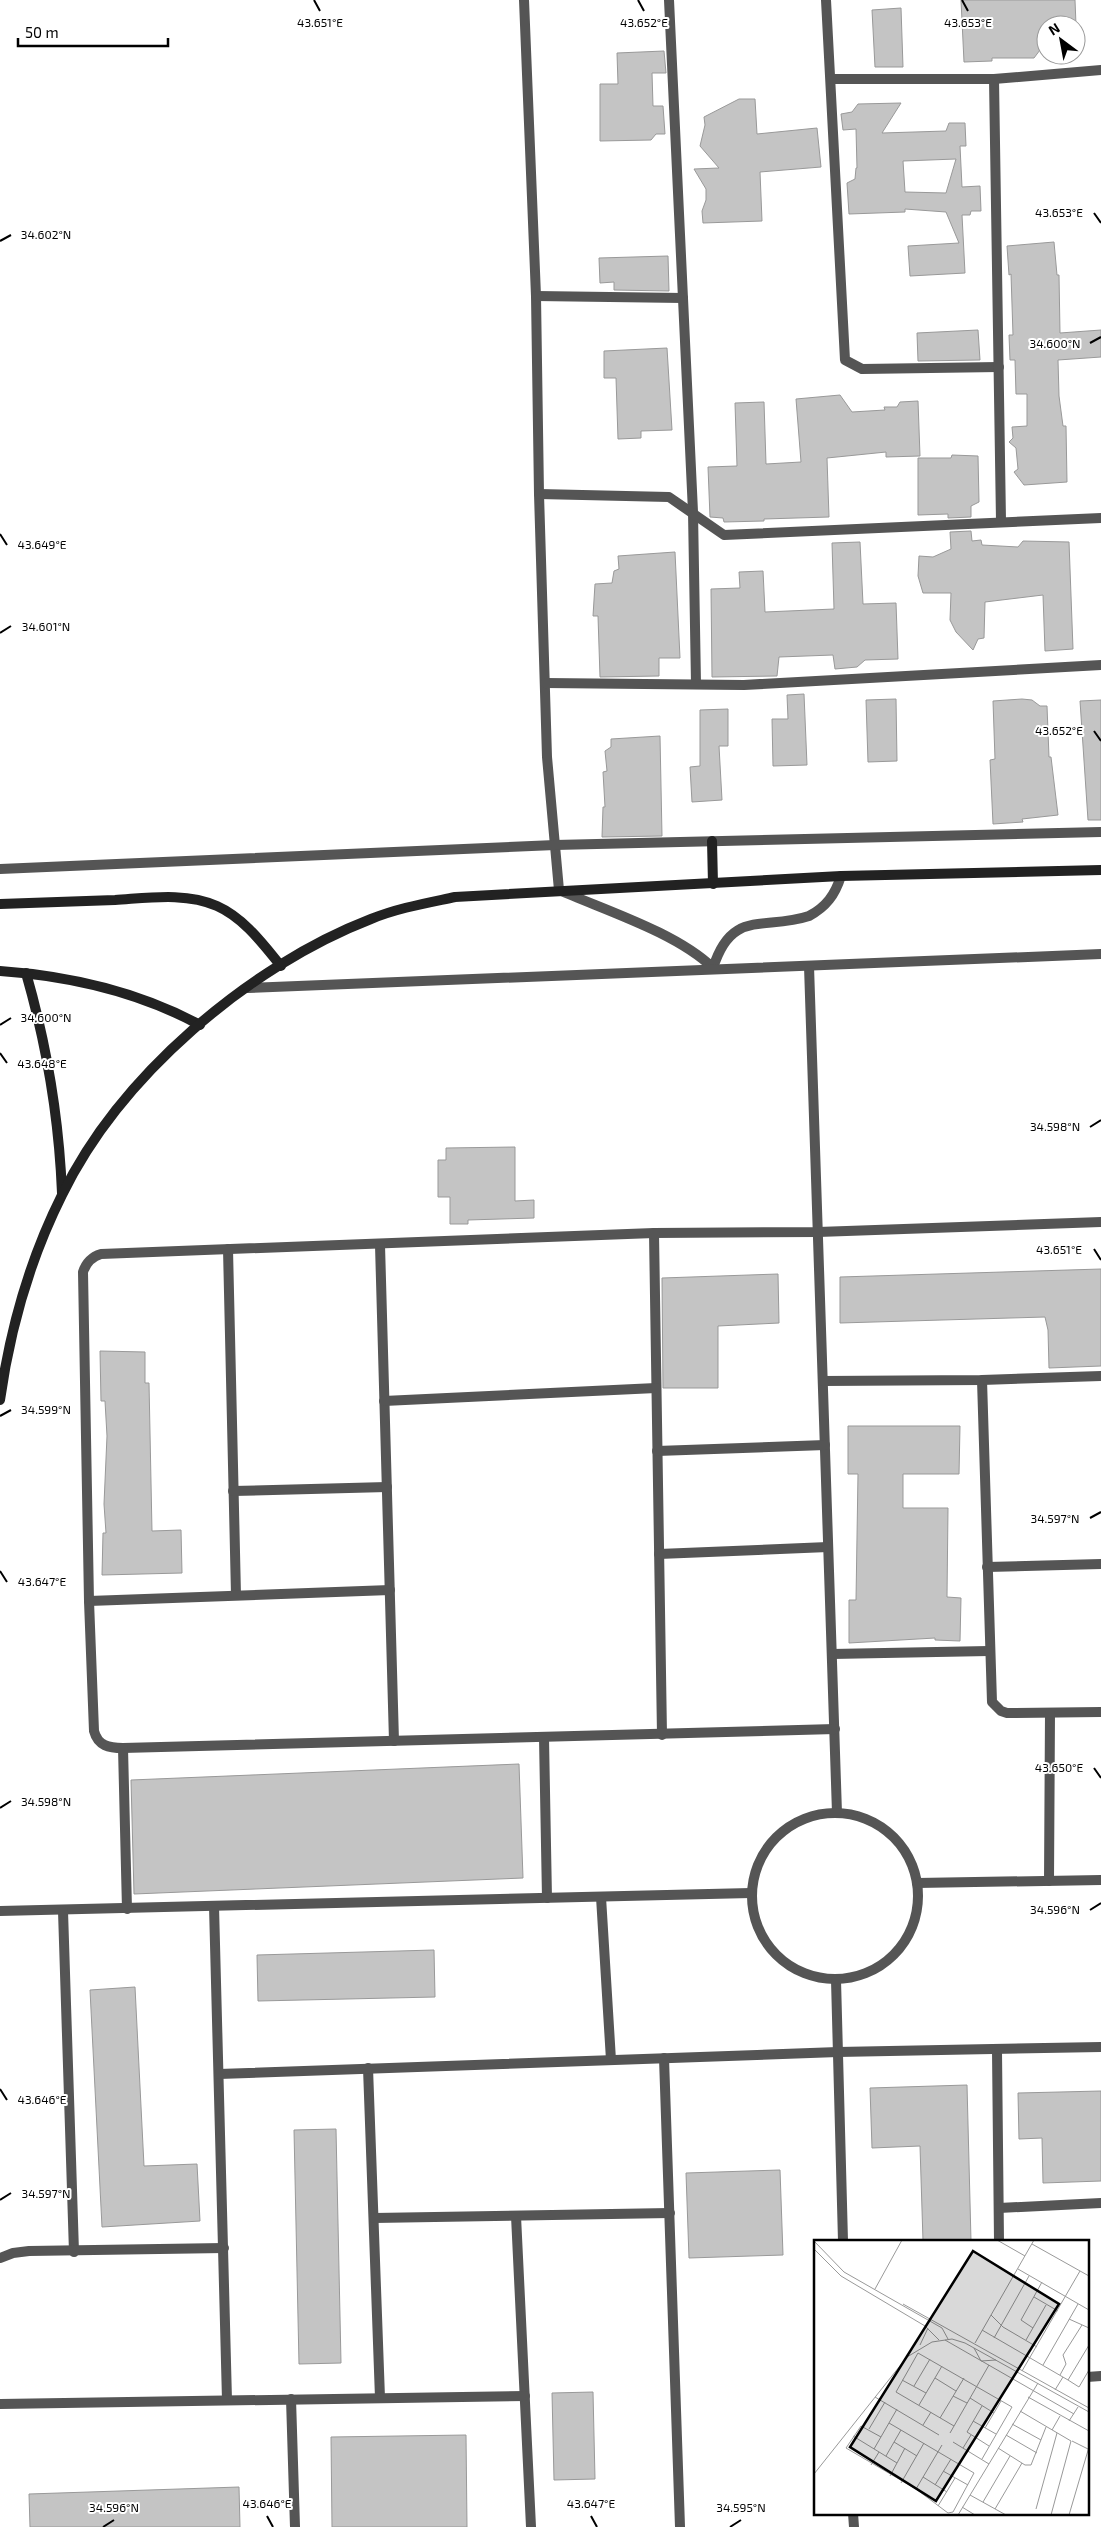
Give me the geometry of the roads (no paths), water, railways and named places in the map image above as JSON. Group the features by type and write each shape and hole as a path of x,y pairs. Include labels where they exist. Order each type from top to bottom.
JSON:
{"main road":[{"path":"712,841 712,884"},
{"path":"0,1400 19,1306 40,1245 62,1194 90,1147 144,1079 200,1025 248,988 324,939 372,918 412,906 455,897 841,876 1101,870"},
{"path":"0,904 162,898 200,900 218,906 232,915 250,930 281,966"},
{"path":"0,971 58,977 130,993 176,1011 200,1025"},
{"path":"26,973 45,1045 52,1082 57,1119 62,1194"}],"street":[{"path":"524,0 536,296 539,494 547,757 559,890 678,942 702,957 714,968"},
{"path":"670,0 693,512 696,684"},
{"path":"826,0 845,360 862,369 999,367"},
{"path":"831,79 994,79 1101,70"},
{"path":"994,79 1001,521"},
{"path":"536,296 683,298"},
{"path":"539,494 669,497 724,535 1001,521 1101,518"},
{"path":"545,683 744,684 1101,665"},
{"path":"0,869 555,845 1101,832"},
{"path":"714,968 721,948 741,927 809,916 833,896 841,876"},
{"path":"248,988 1101,954"},
{"path":"809,966 837,1813"},
{"path":"835,1730 123,1748 105,1746 100,1742 94,1730 88,1601 83,1272 85,1267 92,1258 101,1254 654,1234 818,1232 1101,1222"},
{"path":"654,1234 662,1735"},
{"path":"380,1245 394,1741"},
{"path":"228,1249 236,1595"},
{"path":"823,1380 982,1380 1101,1376"},
{"path":"982,1380 990,1695 996,1708 1007,1713 1101,1712"},
{"path":"384,1402 656,1388"},
{"path":"657,1451 825,1445"},
{"path":"234,1491 387,1487"},
{"path":"659,1554 828,1547"},
{"path":"987,1567 1101,1564"},
{"path":"88,1601 390,1590"},
{"path":"832,1654 989,1651"},
{"path":"1049,1881 1050,1713"},
{"path":"544,1738 547,1898"},
{"path":"123,1748 127,1909"},
{"path":"837,1813 856,1815 874,1822 890,1834 908,1856 917,1883 918,1904 914,1923 905,1942 892,1957 875,1969 856,1977 836,1980 808,1975 782,1961 769,1948 759,1931 753,1913 751,1893 755,1872 764,1852 778,1835 802,1820 816,1815 837,1813"},
{"path":"917,1883 1101,1880"},
{"path":"0,1912 751,1893"},
{"path":"601,1897 611,2060"},
{"path":"214,1906 227,2400"},
{"path":"63,1911 74,2252"},
{"path":"836,1980 843,2240"},
{"path":"219,2074 838,2052 997,2051 1101,2047"},
{"path":"997,2051 999,2240"},
{"path":"664,2058 680,2527"},
{"path":"368,2068 380,2398"},
{"path":"999,2208 1101,2203"},
{"path":"374,2218 670,2213"},
{"path":"516,2216 530,2527"},
{"path":"0,2258 12,2253 29,2251 74,2252 224,2248"},
{"path":"1088,2377 1101,2376"},
{"path":"0,2404 525,2396"},
{"path":"291,2399 295,2527"},
{"path":"853,2514 854,2527"}]}
